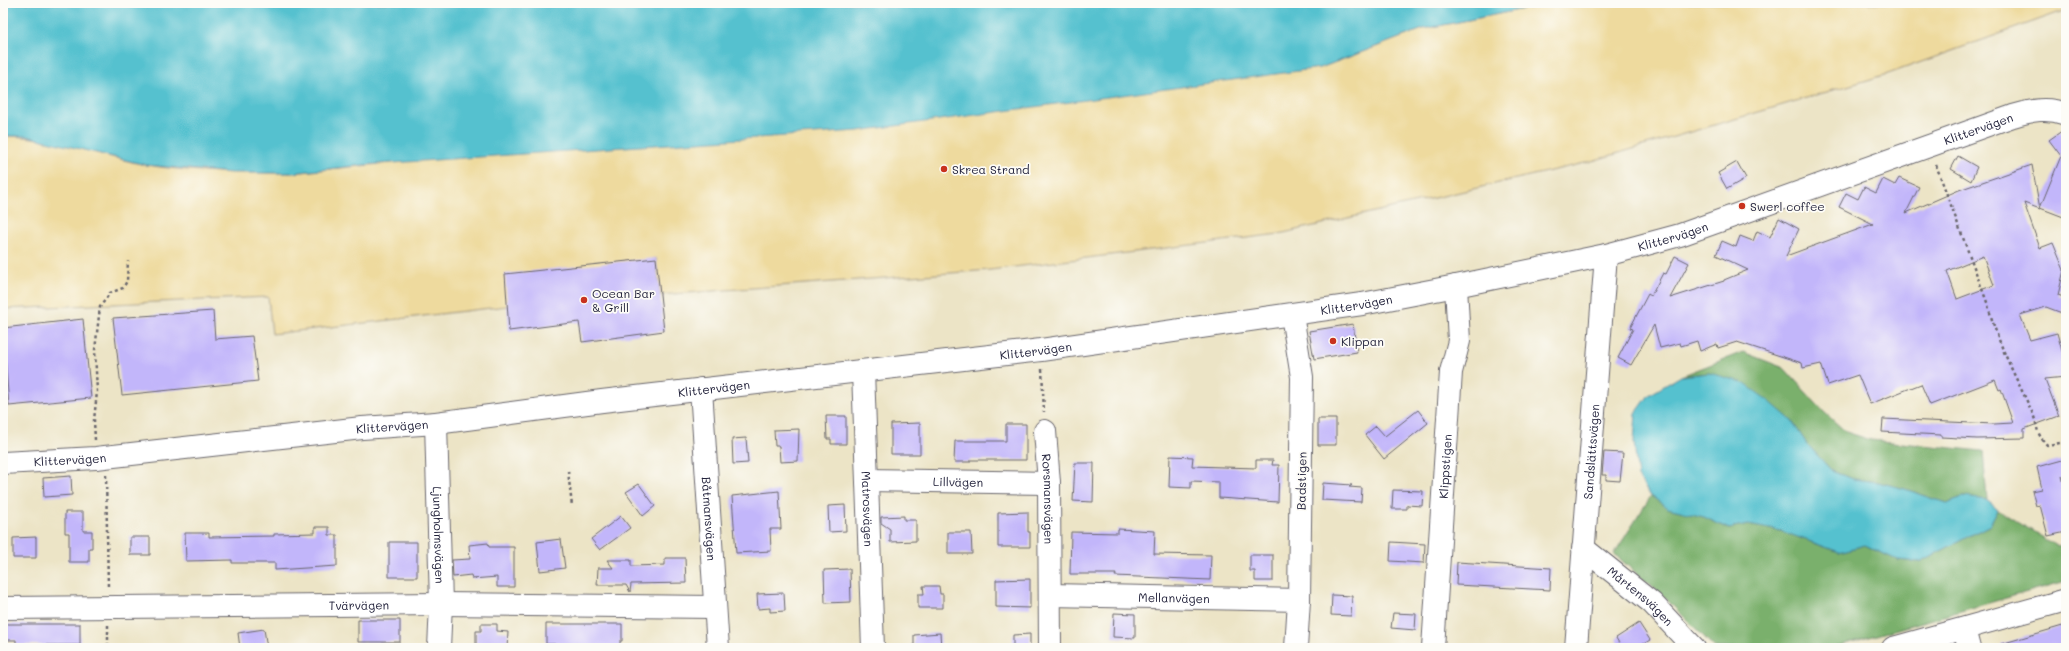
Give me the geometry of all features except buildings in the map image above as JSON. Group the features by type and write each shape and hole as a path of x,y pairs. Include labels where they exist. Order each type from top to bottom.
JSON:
{"street":[{"name":"Klittervägen","path":"3,463 101,458 362,428 436,423 702,389 1041,350 1292,315 1456,286 1606,255 1680,235 1730,219 2013,116 2042,109 2052,109 2066,114"},
{"name":"Sandslättsvägen","path":"1576,648 1582,548 1606,255"},
{"name":"Klippstigen","path":"1432,648 1451,372 1459,341 1456,286"},
{"name":"Badstigen","path":"1292,315 1302,377 1299,600 1296,648"},
{"name":"Matrosvägen","path":"863,370 873,648"},
{"name":"Båtmansvägen","path":"702,389 718,648"},
{"name":"Ljungholmsvägen","path":"436,423 441,604 440,648"},
{"name":"Rorsmansvägen","path":"1045,431 1049,483 1050,648"},
{"name":"Lillvägen","path":"866,480 1049,483"},
{"name":"Mårtensvägen","path":"1582,548 1652,603 1694,648"},
{"name":"Mellanvägen","path":"1050,595 1299,600"},
{"path":"1893,648 1967,639 2066,600"},
{"name":"Tvärvägen","path":"3,608 441,604 715,607"}],"path":[{"path":"1928,146 1988,306 1994,328 2033,414 2038,435 2047,445 2066,442"},
{"path":"108,648 108,606 101,458 94,420 97,392 95,350 100,307 110,293 123,288 127,281 128,261"},
{"path":"1041,350 1045,431"},
{"path":"568,471 572,506"}],"green space":[{"path":"1743,352 1784,368 1824,412 1846,432 1871,440 1983,451 1987,500 1963,497 1946,503 1905,489 1878,482 1853,479 1831,470 1807,444 1791,420 1709,373 1681,376"},
{"path":"1651,496 1668,508 1704,517 1729,529 1748,525 1781,531 1839,552 1865,545 1897,560 1920,562 1990,525 1998,510 2057,546 2066,544 2066,581 1831,648 1715,648 1663,596 1614,554"}],"sand":[{"name":"Skrea Strand","path":"1554,3 2066,3 2066,10 1888,74 1585,163 1279,234 990,270 660,295 656,258 507,306 272,334 268,297 3,309 3,136 39,139 128,161 164,168 219,172 292,173 1320,68 1423,29"}],"water":[{"path":"3,3 1554,3 1423,29 1320,68 858,131 363,165 292,173 231,173 146,165 26,136 3,136"},
{"path":"1709,373 1742,382 1769,401 1791,420 1807,444 1831,470 1853,479 1878,482 1905,489 1946,503 1963,497 1987,500 1998,510 1990,525 1920,562 1897,560 1865,545 1839,552 1781,531 1748,525 1729,529 1704,517 1668,508 1651,496 1638,477 1634,442 1636,413 1649,395 1681,376"}],"place":[{"name":"Skrea Strand","path":"944,169"},
{"name":"Swerl coffee","path":"1742,206"},
{"name":"Ocean Bar & Grill","path":"584,300"},
{"name":"Klippan","path":"1333,341"}]}
